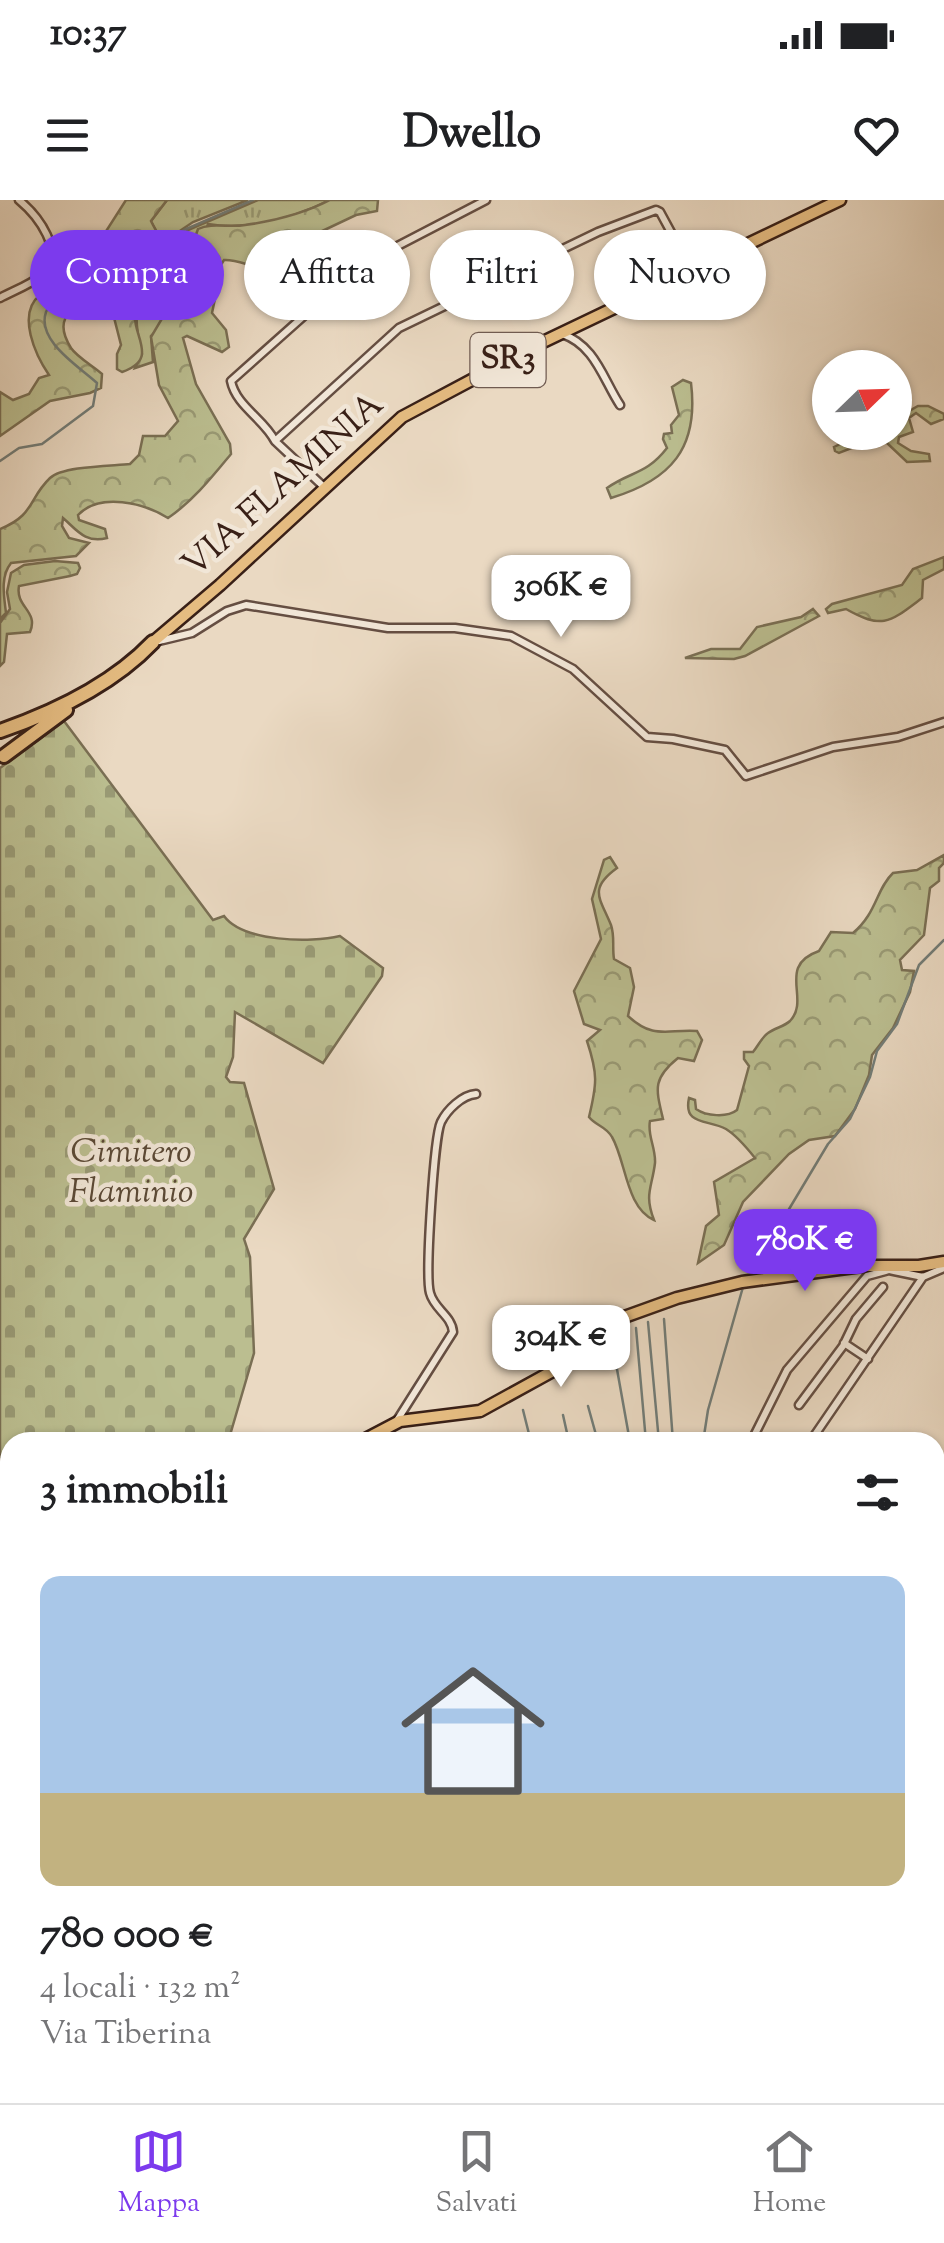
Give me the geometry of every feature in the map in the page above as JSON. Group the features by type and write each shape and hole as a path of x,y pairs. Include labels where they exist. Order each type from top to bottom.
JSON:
{"highway":[{"name":"VIA FLAMINIA","path":"0,728 57,709 93,688 152,642"},
{"name":"VIA FLAMINIA","path":"0,728 78,693 152,642"},
{"path":"2,758 93,688"},
{"path":"0,740 4,744 2,758"}],"main road":[{"name":"VIA FLAMINIA","path":"766,235 840,200"},
{"name":"VIA FLAMINIA","path":"152,642 220,586 402,417 594,317"},
{"path":"378,1432 396,1422 480,1411 551,1372 571,1353 627,1316 678,1298 748,1281 944,1265"}],"street":[{"path":"0,298 42,274 48,264 50,240 19,200"},
{"path":"326,488 275,442 269,428 236,396 231,381 362,265 486,200"},
{"path":"652,200 670,230"},
{"path":"275,442 399,328 598,232 656,210"},
{"path":"561,333 595,360 620,404"},
{"path":"152,642 192,632 227,611 246,606 388,628 500,633 573,668 647,737 725,750 746,776 819,750 898,738 944,722"},
{"path":"396,1422 453,1332 452,1322 429,1292 431,1190 440,1124 462,1098 476,1094"},
{"path":"817,1432 923,1276 944,1265"},
{"path":"756,1432 787,1370 860,1271 890,1270 923,1276"},
{"path":"799,1405 844,1343 854,1321 884,1287"},
{"path":"844,1343 868,1358"}],"green space":[{"path":"126,200 167,200 151,221 156,230 107,230"},
{"path":"167,200 248,200 181,230 156,230 151,221"},
{"path":"258,200 330,200 270,221 239,226 208,224 206,230 188,230"},
{"path":"330,200 378,200 377,211 356,215 324,230 244,230 244,263 224,260 224,230 198,230 278,219"},
{"path":"29,313 30,320 65,320 65,335 74,351 102,374 101,388 50,401 0,436 0,392 13,400 29,394 39,378 49,375 31,335"},
{"path":"115,320 135,320 142,354 140,361 122,372 117,369 121,345"},
{"path":"136,320 168,320 151,336 153,362 135,368 142,354"},
{"path":"161,320 218,320 226,330 229,347 222,352 187,336 183,338 196,384 230,444 231,454 194,496 168,518 135,504 98,504 78,515 79,520 105,529 107,538 93,539 63,518 62,526 69,538 89,543 76,556 11,563 4,580 6,613 0,619 0,529 19,518 56,474 130,464 139,455 143,436 165,436 178,421 159,385 151,337"},
{"path":"683,380 691,383 692,406 685,443 676,458 650,482 611,498 607,488 645,468 667,448 664,434 672,433 671,425 679,415 672,387"},
{"path":"928,406 944,414 944,419 931,424 916,413 912,416 912,409"},
{"path":"894,450 929,454 930,461 907,462"},
{"path":"944,557 944,569 923,580 922,598 894,618 869,620 846,609 828,613 826,609 902,585 913,569"},
{"path":"78,563 80,568 77,574 19,586 20,599 32,625 30,632 7,634 4,662 0,666 0,623 10,609 7,592 11,573 24,565"},
{"path":"813,609 819,616 745,656 685,658 711,649 740,649 757,627 801,617"},
{"name":"Cimitero Flaminio","path":"64,721 213,920 224,916 233,925 261,936 340,936 383,968 382,976 323,1063 235,1012 233,1057 226,1077 230,1082 244,1083 274,1189 244,1239 250,1257 254,1353 231,1432 0,1432 0,768"},
{"path":"944,855 939,881 930,888 924,935 900,960 902,970 914,971 910,992 893,1028 872,1055 869,1075 855,1109 835,1136 809,1140 789,1154 743,1202 724,1245 698,1263 706,1226 719,1215 714,1182 755,1158 726,1129 693,1117 689,1098 695,1100 696,1109 705,1113 722,1115 737,1110 749,1066 744,1052 753,1052 766,1035 790,1021 796,1012 799,965 819,951 831,932 853,933 893,873 917,870"},
{"path":"610,857 617,868 602,882 599,894 612,929 614,959 630,968 634,987 628,1016 653,1031 697,1031 702,1040 694,1061 678,1058 658,1085 663,1119 650,1121 649,1126 655,1157 649,1197 654,1220 632,1195 612,1137 589,1117 595,1079 587,1041 600,1030 584,1024 574,991 601,939 592,899 604,860"}],"waterway":[{"path":"0,461 19,448 42,444 93,406 97,383 61,352 47,333 46,312 53,302 62,293 132,286 167,242 184,230 253,200"},
{"path":"749,1276 828,1144 850,1119 870,1077 877,1051 897,1024 919,965 944,940"},
{"path":"705,1432 743,1287"},
{"path":"664,1319 672,1432"},
{"path":"648,1322 658,1432"},
{"path":"636,1328 645,1432"},
{"path":"615,1358 628,1432"},
{"path":"588,1406 595,1432"},
{"path":"523,1410 528,1432"},
{"path":"563,1415 567,1432"}]}
